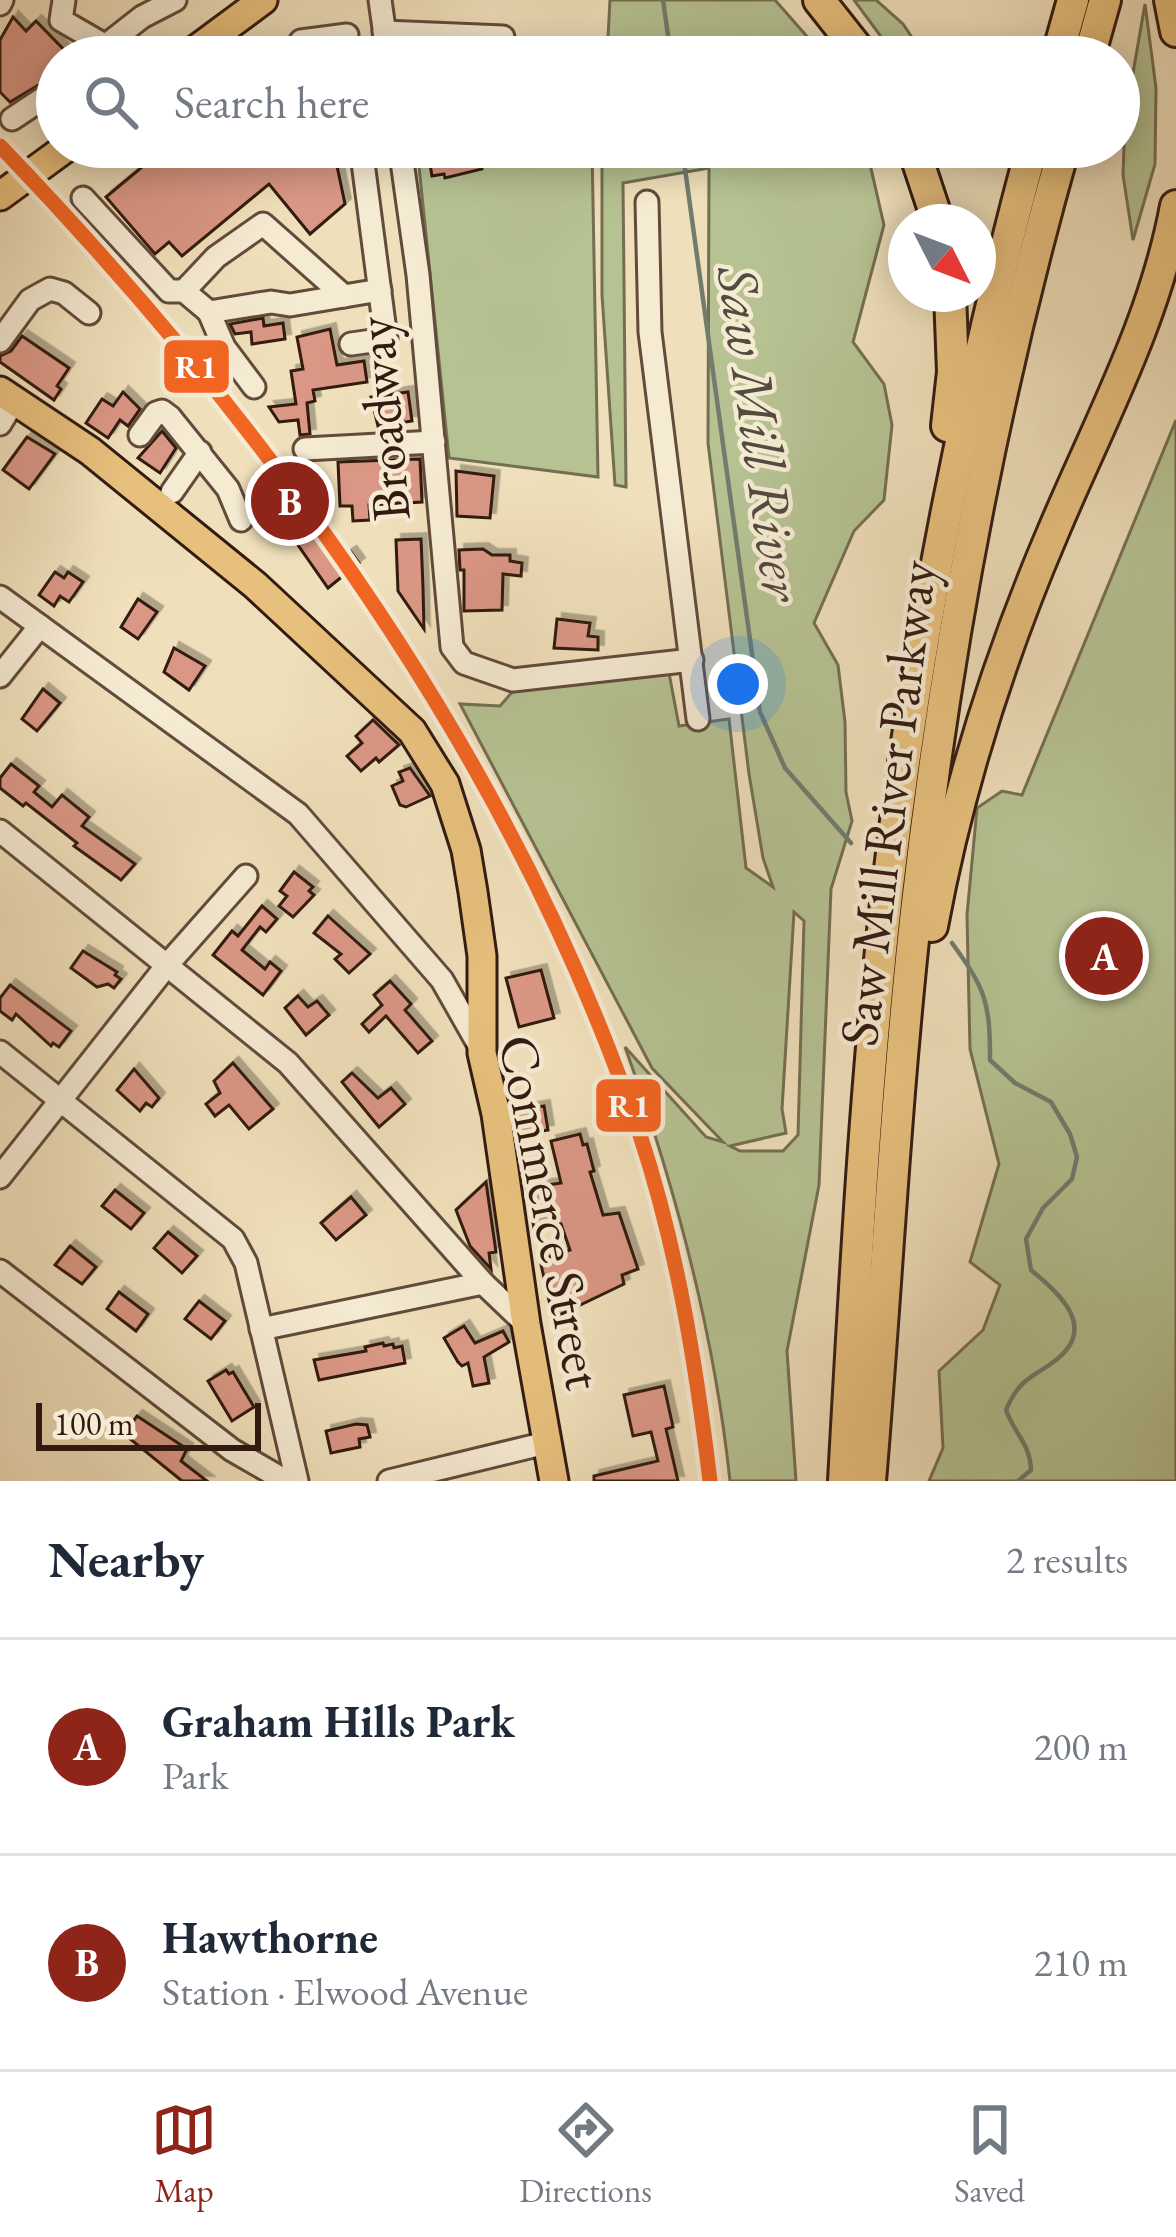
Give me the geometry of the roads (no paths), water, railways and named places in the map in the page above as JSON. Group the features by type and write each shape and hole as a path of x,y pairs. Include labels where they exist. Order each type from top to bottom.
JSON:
{"highway":[{"path":"819,0 847,36"},
{"path":"1063,36 1073,0"},
{"path":"1095,36 1105,0"},
{"path":"1170,0 1176,31"},
{"path":"920,168 932,204"},
{"name":"Saw Mill River Parkway","path":"844,1481 866,1108 898,808 958,455 1027,168"},
{"name":"Saw Mill River Parkway","path":"871,1481 923,848 962,599 1012,349 1059,168"},
{"path":"906,1040 959,806 996,682 1047,545 1146,316 1176,206"},
{"path":"898,808 923,561 950,403 951,312"}],"main road":[{"path":"214,36 263,0"},
{"path":"0,196 38,168"},
{"path":"5,405 90,451 207,543 380,699 431,756 456,812 466,850 482,956 482,1053"},
{"name":"Commerce Street","path":"482,1053 496,1114 554,1481"}],"street":[{"path":"117,36 142,16 175,0"},
{"path":"380,0 385,36"},
{"path":"63,10 86,36"},
{"path":"384,32 416,36"},
{"path":"340,36 347,35"},
{"path":"12,119 36,103"},
{"path":"351,344 386,339 365,168"},
{"name":"Broadway","path":"403,168 418,275 452,647 464,663 481,673 513,680 692,660"},
{"path":"82,198 169,291 184,291 209,312 224,347 254,387"},
{"path":"647,202 650,332 698,719"},
{"path":"184,291 216,257 262,224 344,296"},
{"path":"209,312 344,296 418,275"},
{"path":"0,340 30,300 50,289 64,293 89,314"},
{"path":"140,435 156,413 162,412 228,489 241,520"},
{"path":"305,449 434,442"},
{"path":"172,492 200,452"},
{"name":"Commerce Street","path":"0,597 298,814 442,980 482,1053"},
{"path":"0,676 40,626"},
{"path":"0,831 288,1063 526,1324"},
{"path":"0,1177 168,964 246,876"},
{"path":"0,1052 233,1239 246,1264 297,1481"},
{"path":"0,1270 232,1450 286,1481"},
{"path":"261,1329 484,1283"},
{"path":"389,1481 546,1443"}],"waterway":[{"name":"Saw Mill River","path":"663,0 668,36"},
{"name":"Saw Mill River","path":"685,168 760,712 785,768 851,843"},
{"name":"Saw Mill River","path":"952,943 984,997 990,1060 1015,1083 1051,1102 1077,1157 1072,1179 1043,1208 1026,1239 1031,1270 1063,1301 1074,1325 1066,1350 1020,1386 1006,1410 1030,1461 1031,1470 1018,1481"}],"place":[{"name":"Hawthorne","path":"290,501"},
{"name":"Graham Hills Park","path":"1104,956"}]}
